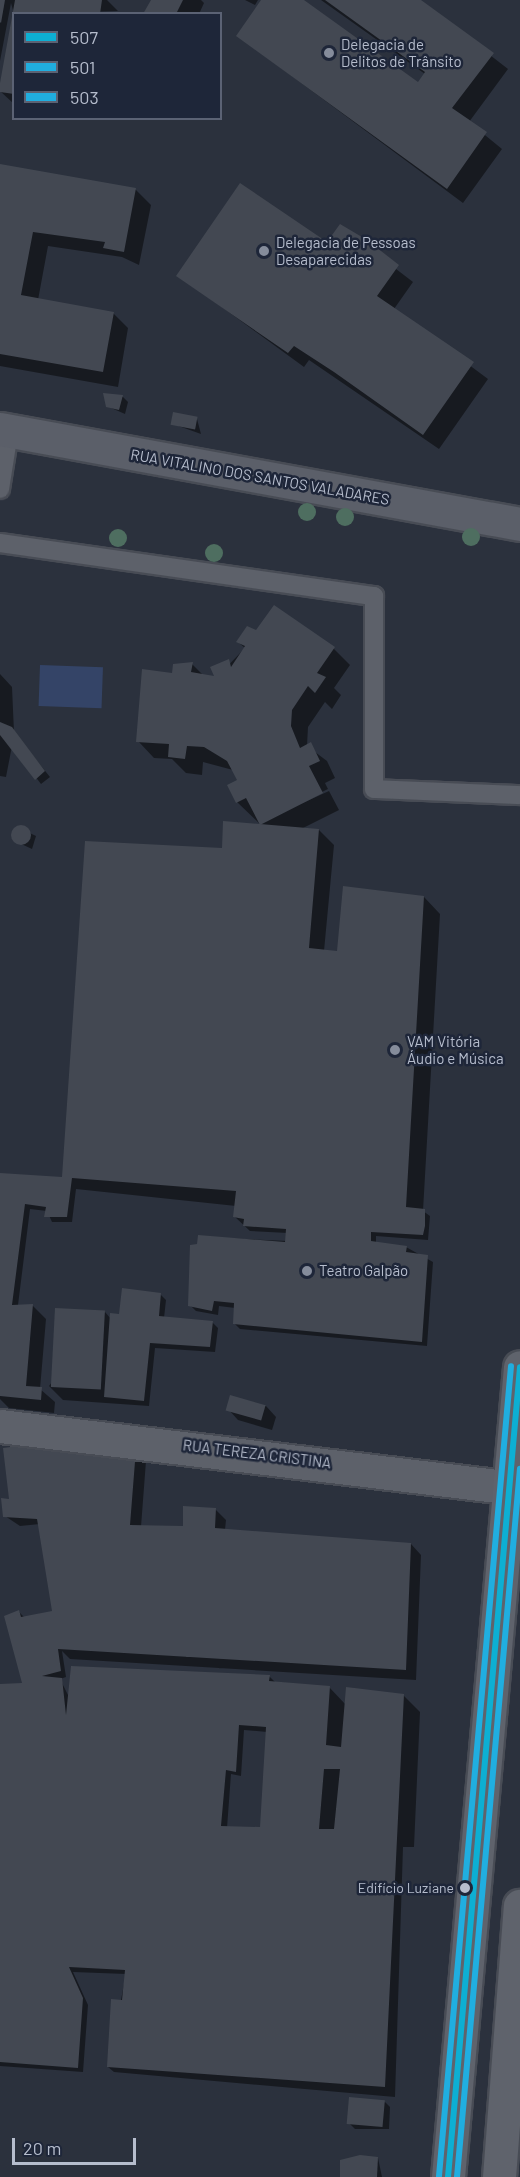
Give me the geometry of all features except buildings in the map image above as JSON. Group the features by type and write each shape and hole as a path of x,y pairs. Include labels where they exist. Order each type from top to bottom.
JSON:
{"main road":[{"path":"448,2177 513,1488 520,1367"},
{"path":"499,2177 520,1906"}],"street":[{"name":"RUA VITALINO DOS SANTOS VALADARES","path":"4,431 520,524"},
{"name":"RUA TEREZA CRISTINA","path":"0,1426 513,1488"}],"lane":[{"path":"0,489 4,431"},
{"path":"0,543 374,596 374,789 520,795"}],"water":[{"path":"40,665 103,667 102,708 39,706"}],"transit line":[{"name":"503","path":"439,2176 511,1366"},
{"name":"507","path":"448,2177 520,1367"},
{"name":"501","path":"457,2177 520,1469"}],"place":[{"name":"Delegacia de Delitos de Trânsito","path":"329,53"},
{"name":"Delegacia de Pessoas Desaparecidas","path":"264,251"},
{"name":"VAM Vitória Áudio e Música","path":"395,1050"},
{"name":"Teatro Galpão","path":"307,1271"},
{"name":"Edifício Luziane","path":"465,1888"}]}
